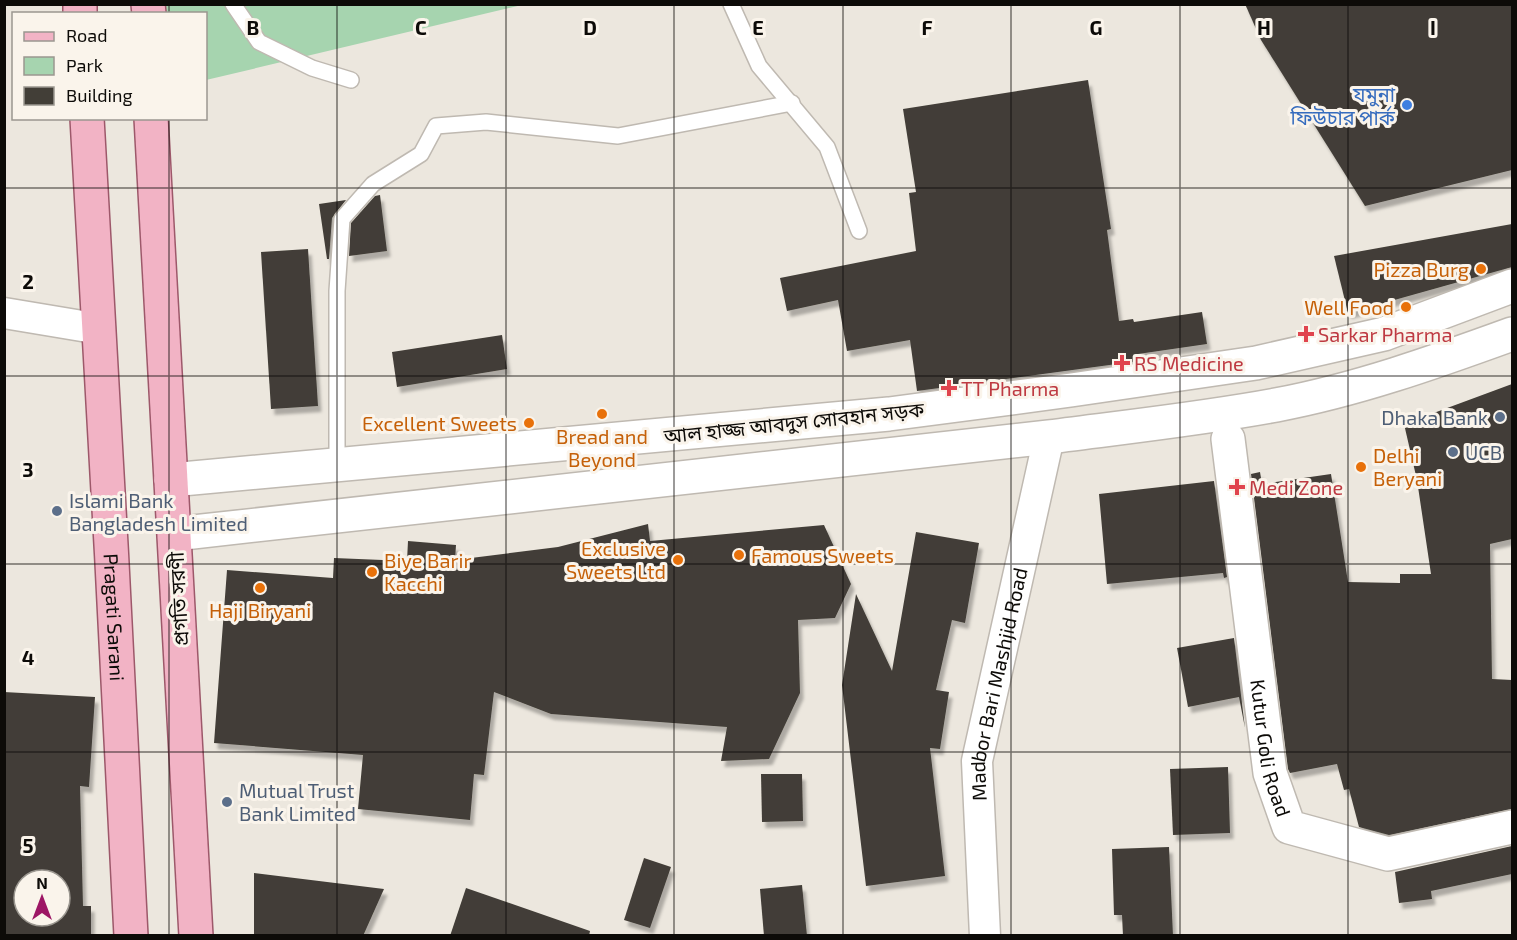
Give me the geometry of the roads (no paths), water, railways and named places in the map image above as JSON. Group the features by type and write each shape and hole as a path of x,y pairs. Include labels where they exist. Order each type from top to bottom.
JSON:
{"main road":[{"name":"Pragati Sarani","path":"87,120 131,936"},
{"name":"প্রগতি সরণী","path":"151,120 196,936"}],"street":[{"name":"আল হাজ্জ আবদুস সোবহান সড়ক","path":"171,480 889,414 1256,363 1384,334 1512,286"},
{"path":"4,313 100,329"},
{"path":"175,534 1049,437 1277,405 1438,360 1512,334"},
{"name":"Madbor Bari Mashjid Road","path":"985,936 977,761 1049,437"},
{"name":"Kutur Goli Road","path":"1228,439 1270,773 1289,827 1388,854 1512,827"}],"lane":[{"path":"233,4 259,42 312,68 351,80"},
{"path":"731,4 759,66 827,147 859,231"},
{"path":"337,465 337,291 342,219 373,184 421,154 436,126 486,122 618,136 792,103"}],"place":[{"name":"যমুনা ফিউচার পার্ক","path":"1407,105"},
{"name":"Pizza Burg","path":"1481,269"},
{"name":"Well Food","path":"1406,307"},
{"name":"Sarkar Pharma","path":"1306,334"},
{"name":"RS Medicine","path":"1122,363"},
{"name":"TT Pharma","path":"949,388"},
{"name":"Bread and Beyond","path":"602,414"},
{"name":"Dhaka Bank","path":"1500,417"},
{"name":"Excellent Sweets","path":"529,423"},
{"name":"UCB","path":"1453,452"},
{"name":"Delhi Beryani","path":"1361,467"},
{"name":"Medi Zone","path":"1237,487"},
{"name":"Islami Bank Bangladesh Limited","path":"57,511"},
{"name":"Famous Sweets","path":"739,555"},
{"name":"Exclusive Sweets Ltd","path":"678,560"},
{"name":"Biye Barir Kacchi","path":"372,572"},
{"name":"Haji Biryani","path":"260,588"},
{"name":"Mutual Trust Bank Limited","path":"227,802"}]}
